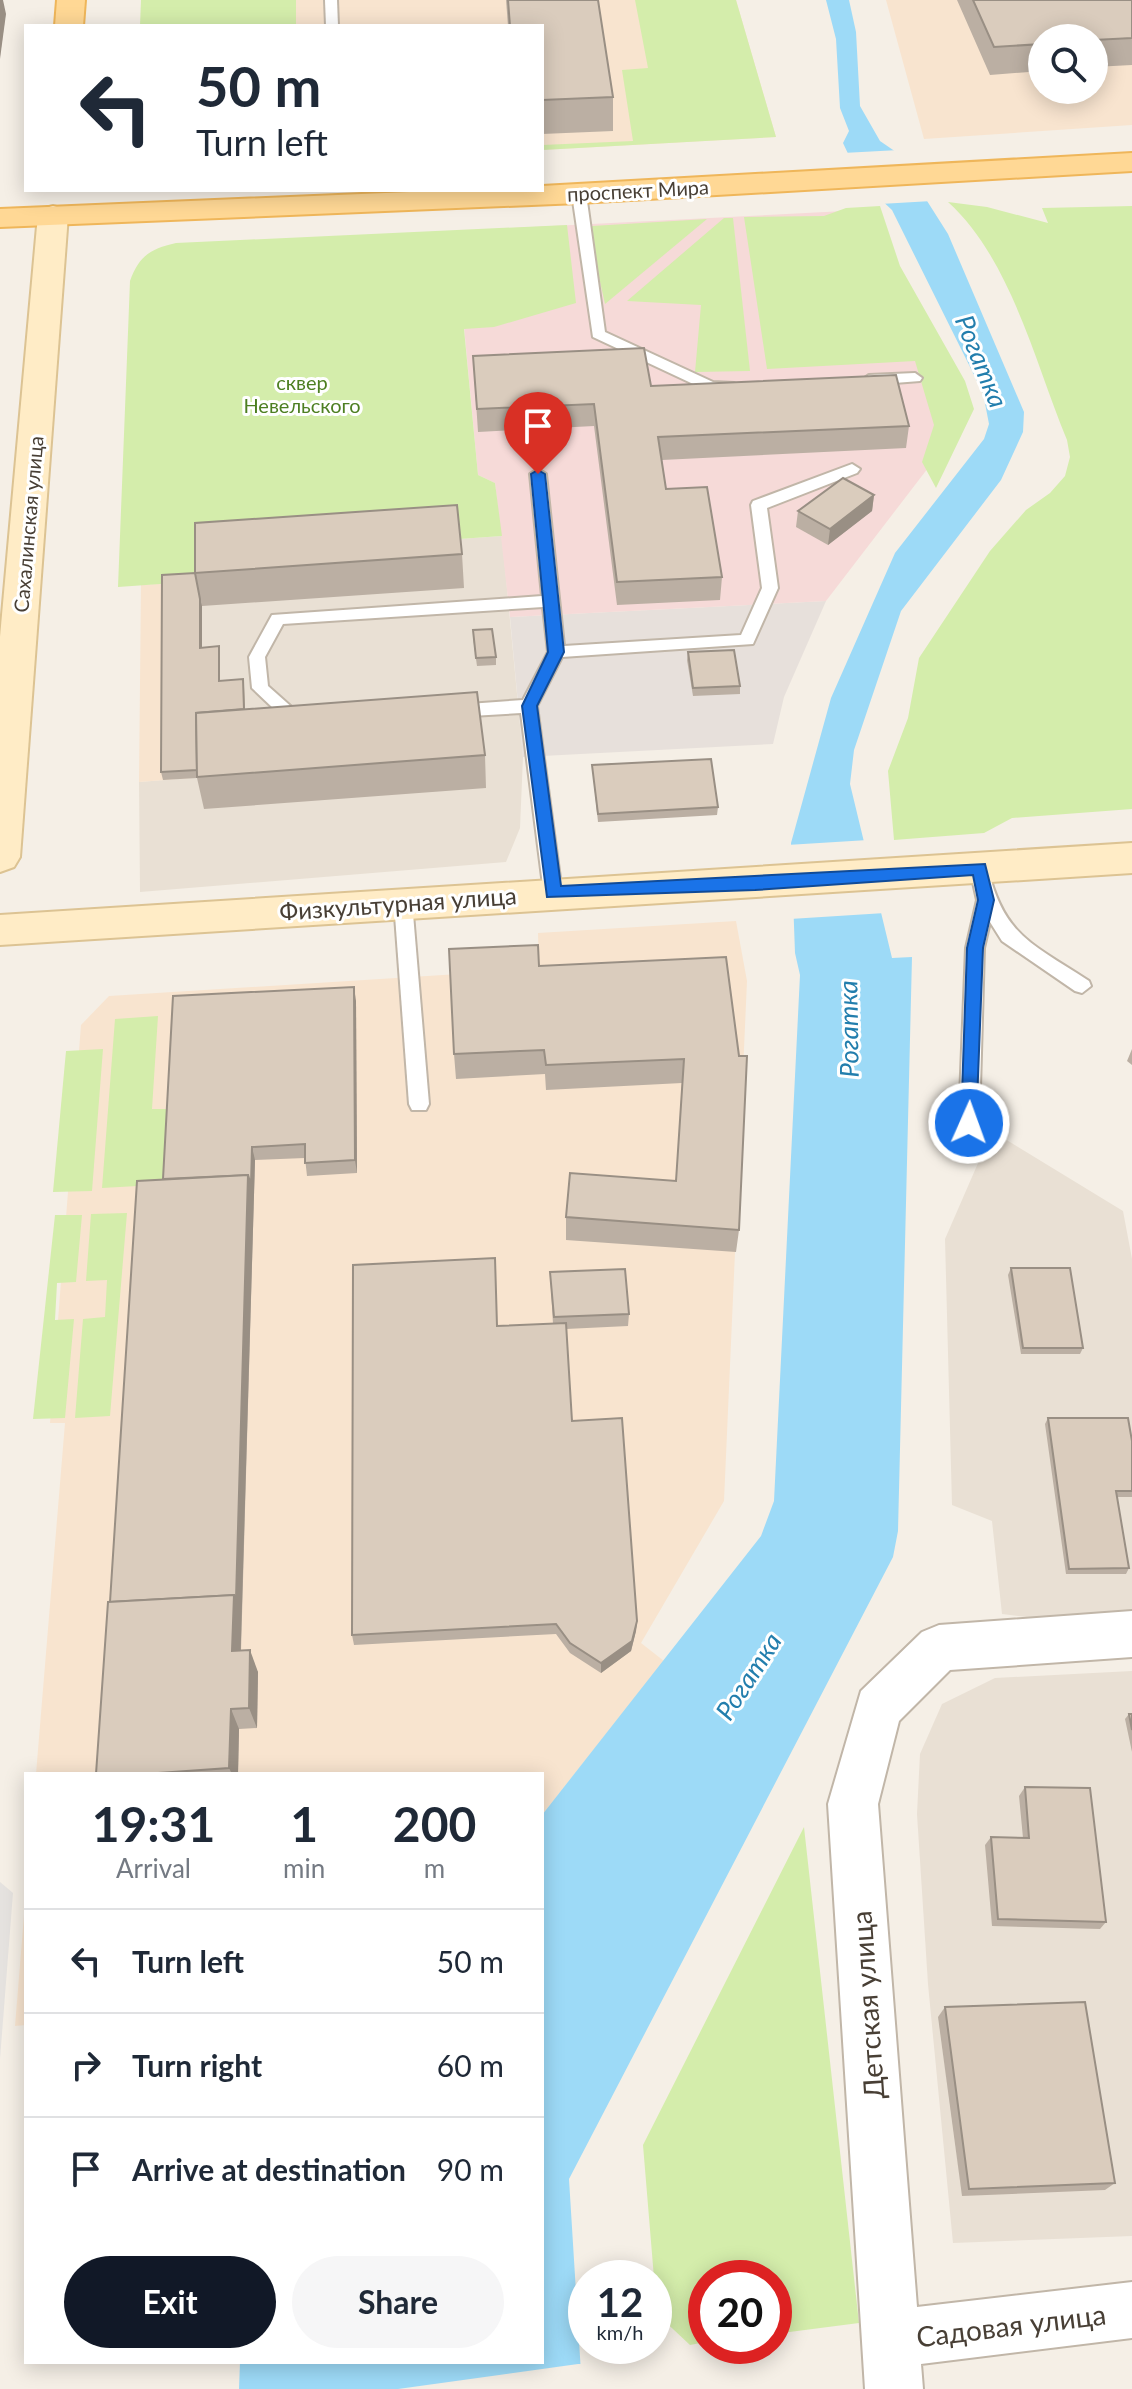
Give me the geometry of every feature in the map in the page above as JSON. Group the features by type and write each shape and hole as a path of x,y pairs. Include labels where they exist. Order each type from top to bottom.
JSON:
{"main road":[{"path":"69,24 71,0"},
{"name":"проспект Мира","path":"0,218 54,203 579,194 1132,162"}],"street":[{"name":"Сахалинская улица","path":"0,857 54,203"},
{"name":"Физкультурная улица","path":"0,930 403,902 911,873 983,884 1132,858"},
{"name":"Детская улица","path":"892,2364 853,1804 878,1708 939,1648 1132,1634"},
{"name":"Садовая улица","path":"892,2364 1132,2310"}],"lane":[{"path":"331,0 332,24"},
{"path":"579,194 595,339 711,387 743,385"},
{"path":"852,380 915,378"},
{"path":"556,652 747,640 770,588 759,505 852,469"},
{"path":"538,474 556,652 529,706 553,893"},
{"path":"311,721 295,722 260,688 257,657 278,619 552,601"},
{"path":"436,712 529,706"},
{"path":"983,884 1008,936 1082,986"},
{"path":"969,1123 975,948 983,884"},
{"path":"403,902 419,1104"}],"shaded area":[{"path":"149,0 736,0 776,137 544,150 544,24 147,24"},
{"path":"886,0 1132,0 1132,125 924,139"},
{"path":"864,210 961,425 826,601 510,617 495,483 478,475 455,231"},
{"path":"502,536 523,757 520,828 506,862 140,892 139,782 202,777 220,689 202,656 202,581 459,539"},
{"path":"202,581 202,656 220,655 220,689 244,687 246,742 203,777 139,782 141,585"},
{"path":"826,601 784,697 773,744 523,757 510,617"},
{"path":"736,921 747,981 724,1501 641,1643 664,1661 544,1812 544,1772 36,1772 65,1423 50,1423 81,1025 109,996 539,969 538,933"},
{"path":"992,1131 1123,1211 1132,1259 1132,1615 1070,1622 1002,1614 992,1521 952,1505 945,1239"},
{"path":"1132,1671 1132,2236 953,2243 928,1984 917,1814 920,1754 942,1704 995,1678"},
{"path":"0,1882 13,1893 0,2059"},
{"path":"24,1916 24,2025 15,2026"}],"green space":[{"path":"141,0 296,0 296,24 140,24"},
{"path":"635,0 736,0 776,137 544,150 544,145 633,141 622,70 648,68"},
{"path":"948,202 987,207 1048,223 1042,208 1132,206 1132,809 1012,818 984,833 894,840 888,771 908,718 919,658 990,551 1026,510 1050,493 1065,476 1070,457 1067,440 1005,282 970,225"},
{"path":"880,206 900,266 965,381 974,409 936,488 922,462 934,425 915,361 767,369 744,217 824,216 846,208"},
{"path":"724,218 733,218 750,371 695,372 701,305 627,301"},
{"path":"707,219 605,304 590,237 592,226"},
{"name":"сквер Невельского","path":"567,225 576,303 494,327 464,329 478,475 495,483 502,536 459,539 202,581 118,587 130,281 137,265 147,255 176,243"},
{"path":"158,1016 152,1109 178,1109 173,1184 102,1188 115,1019"},
{"path":"103,1049 92,1191 53,1192 66,1051"},
{"path":"127,1213 110,1416 75,1418 83,1319 105,1317 107,1280 86,1281 91,1214"},
{"path":"55,1215 82,1215 76,1282 57,1283 55,1320 74,1319 65,1418 33,1419"},
{"path":"804,1827 859,2323 792,2332 792,2260 688,2260 688,2343 672,2328 672,2260 653,2260 643,2145"}],"water":[{"name":"Рогатка","path":"826,0 849,0 856,32 860,106 880,141 896,152 948,234 1024,412 1023,432 1001,480 901,611 854,750 850,784 892,958 912,957 898,1531 893,1557 569,2179 574,2260 568,2260 568,2364 580,2364 582,2389 239,2389 240,2364 544,2364 544,1812 761,1536 774,1501 800,975 795,953 791,843 831,698 895,553 984,439 989,424 983,393 892,210 861,181 843,143 849,131 840,108 836,39"}],"pier":[{"path":"899,150 932,201 880,204 858,184 843,153"},
{"path":"868,840 885,913 790,919 787,845"},
{"path":"582,2364 586,2389 398,2389"}],"building":[{"path":"508,0 598,0 613,97 544,100 544,24 510,24"},
{"path":"973,0 1132,0 1132,38 1108,39 1108,24 1028,24 1028,45 994,47"},
{"path":"644,348 651,386 896,375 909,426 658,437 666,489 707,487 722,577 617,582 594,404 477,409 473,356"},
{"path":"843,478 874,495 830,529 798,511"},
{"path":"457,505 462,554 195,573 195,523"},
{"path":"195,573 200,599 200,648 219,646 219,681 243,679 244,709 196,713 197,770 161,772 162,575"},
{"path":"492,629 496,657 476,658 473,630"},
{"path":"734,650 740,686 693,688 688,652"},
{"path":"477,692 485,755 197,777 196,713"},
{"path":"711,759 718,807 598,814 592,765"},
{"path":"538,945 539,966 726,957 739,1056 747,1056 739,1230 566,1217 570,1173 676,1181 684,1059 546,1065 544,1050 454,1054 449,949"},
{"path":"354,987 355,1160 305,1163 305,1144 252,1147 251,1185 248,1175 163,1179 173,996"},
{"path":"248,1175 236,1599 234,1595 110,1602 137,1181"},
{"path":"495,1258 497,1326 566,1323 572,1421 622,1418 637,1621 632,1641 601,1663 570,1643 556,1624 352,1635 353,1265"},
{"path":"1011,1268 1070,1268 1083,1348 1023,1348"},
{"path":"625,1269 629,1314 554,1317 550,1272"},
{"path":"1048,1418 1128,1418 1132,1441 1132,1491 1116,1491 1129,1568 1069,1569"},
{"path":"234,1595 232,1651 250,1650 249,1708 231,1709 229,1768 96,1772 108,1602"},
{"path":"1025,1787 1090,1788 1106,1922 998,1919 991,1837 1029,1838"},
{"path":"1085,2002 1115,2183 969,2189 945,2007"}],"route":[{"path":"538,474 556,652 529,706 553,893 979,869 986,900 975,948 969,1123"}]}
